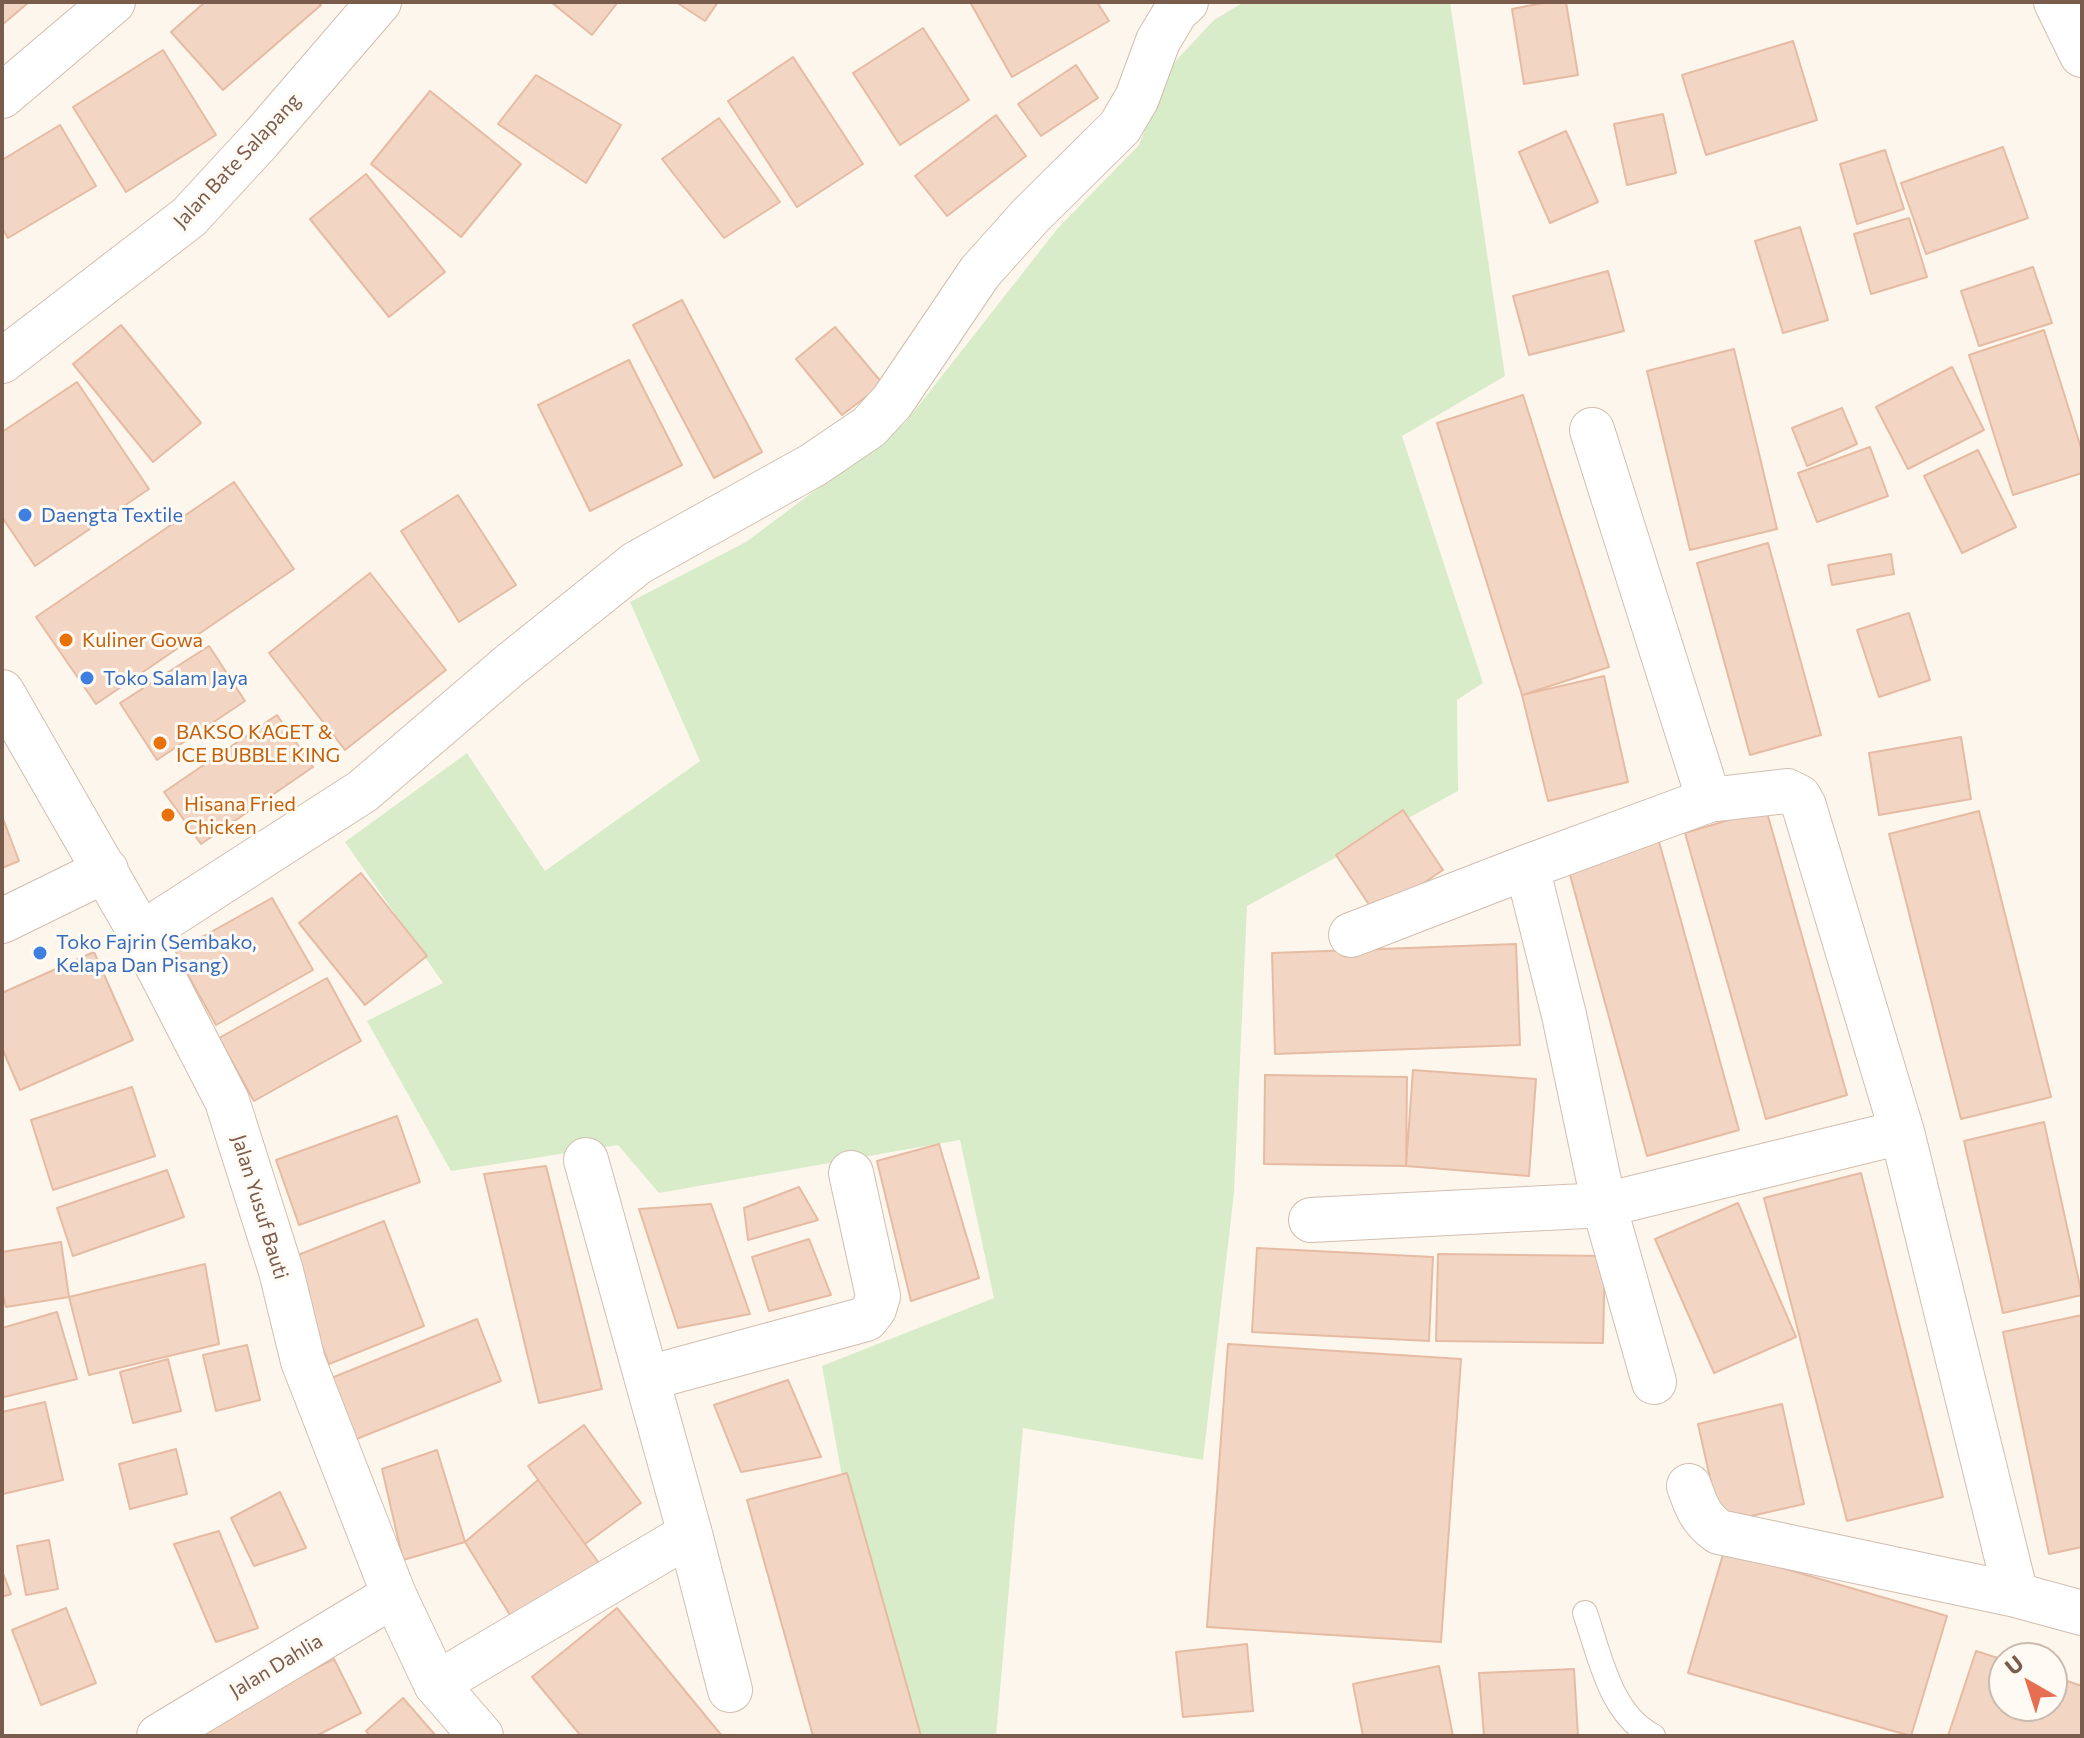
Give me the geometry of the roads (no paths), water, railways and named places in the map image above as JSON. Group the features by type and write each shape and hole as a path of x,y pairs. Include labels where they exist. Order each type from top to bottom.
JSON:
{"street":[{"path":"2,96 113,2"},
{"name":"Jalan Bate Salapang","path":"2,361 189,217 379,2"},
{"path":"141,934 363,791 510,665 637,563 813,465 869,427 892,402 980,272 1031,215 1120,127 1137,98 1158,41 1176,11 1186,2"},
{"path":"2056,2 2082,55"},
{"path":"1592,430 1709,800"},
{"name":"Jalan Yusuf Bauti","path":"2,692 106,870 227,1101 281,1271 303,1361 394,1595 436,1684 481,1736"},
{"path":"1351,935 1709,800 1787,791 1799,797 1902,1132 2016,1595"},
{"path":"1527,867 1564,1015 1604,1205 1654,1382"},
{"path":"2,921 106,870"},
{"path":"1311,1220 1604,1205 1902,1132"},
{"path":"586,1160 648,1378 730,1690"},
{"path":"648,1378 866,1319 874,1309 878,1296 851,1173"},
{"path":"1689,1486 1705,1522 1719,1532 2016,1595 2082,1613"},
{"path":"436,1684 690,1534"},
{"name":"Jalan Dahlia","path":"159,1736 394,1595"}],"lane":[{"path":"1585,1613 1615,1698 1637,1728 1653,1736"}],"place":[{"name":"Daengta Textile","path":"25,515"},
{"name":"Kuliner Gowa","path":"66,640"},
{"name":"Toko Salam Jaya","path":"87,678"},
{"name":"BAKSO KAGET & ICE BUBBLE KING","path":"160,743"},
{"name":"Hisana Fried Chicken","path":"168,815"},
{"name":"Toko Fajrin (Sembako, Kelapa Dan Pisang)","path":"40,953"}]}
